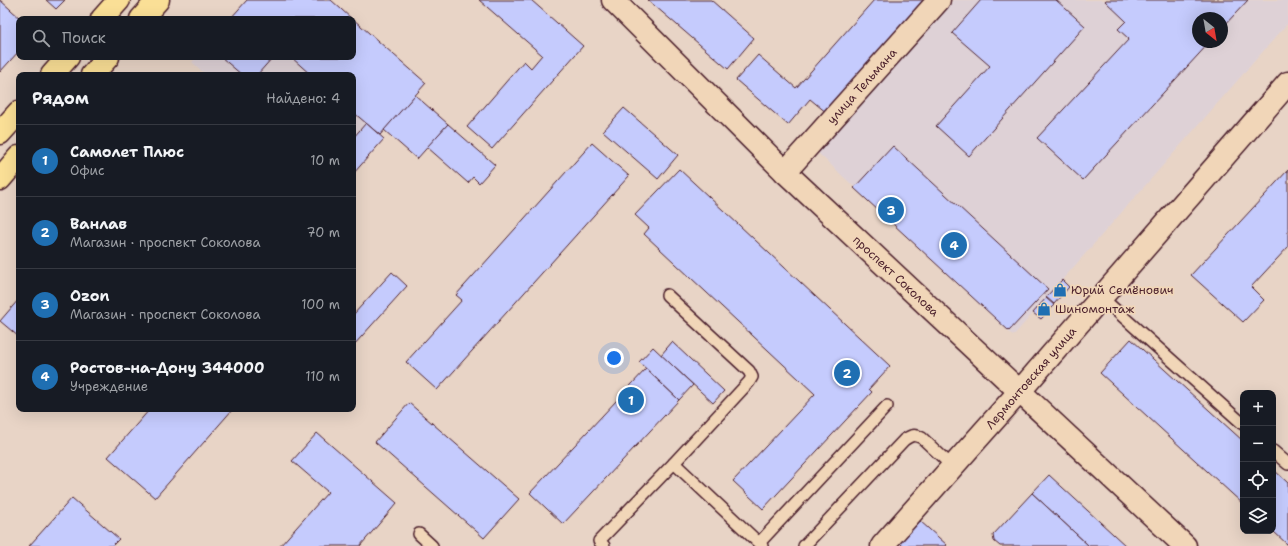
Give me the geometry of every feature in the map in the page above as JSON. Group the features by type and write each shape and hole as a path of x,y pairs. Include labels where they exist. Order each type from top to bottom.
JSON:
{"main road":[{"path":"105,16 119,0"},
{"path":"144,16 158,0"},
{"path":"55,72 65,60"},
{"path":"95,72 105,60"},
{"path":"0,133 16,115"},
{"path":"0,179 16,160"}],"street":[{"name":"проспект Соколова","path":"613,0 785,172 1185,546"},
{"name":"улица Тельмана","path":"785,172 939,0"},
{"name":"Лермонтовская улица","path":"882,546 1019,392 1288,83"}],"lane":[{"path":"604,546 599,542 674,463 752,377 749,371 667,295"},
{"path":"1101,297 1240,421"},
{"path":"674,463 761,544 887,406"},
{"path":"804,546 904,440 911,436 917,435 922,438 953,467"},
{"path":"1276,454 1288,464"},
{"path":"419,534 432,546"}],"shaded area":[{"path":"953,0 1288,0 1288,23 1013,336 816,151"},
{"path":"194,60 354,60 380,135 384,139 356,171 356,72 203,72 192,62"}],"building":[{"path":"0,0 18,16 16,16 16,54 0,72"},
{"path":"46,0 65,0 56,9"},
{"path":"247,0 331,0 349,16 233,16"},
{"path":"479,0 531,0 583,46 492,149 467,127 524,61 531,68 542,55"},
{"path":"648,0 711,0 754,38 728,69"},
{"path":"874,0 926,0 827,113 810,99 788,125 736,80 758,55 796,88"},
{"path":"981,0 1056,0 1085,26 969,156 936,126 990,66 952,33"},
{"path":"1248,0 1228,22 1228,12 1192,12 1192,48 1204,48 1083,180 1037,138 1129,39 1118,29 1126,21 1105,1"},
{"path":"356,22 426,83 380,135 356,115 356,72 308,72 294,60 356,60"},
{"path":"224,60 270,60 260,72 238,72"},
{"path":"415,95 448,124 417,159 384,130"},
{"path":"624,108 678,155 658,179 603,131"},
{"path":"366,123 384,139 356,171 356,135"},
{"path":"448,124 495,165 479,183 473,177 468,183 427,147"},
{"path":"592,143 629,176 437,390 406,362 462,300 456,295"},
{"path":"893,146 1048,289 1009,331 854,188"},
{"path":"679,169 890,366 869,389 872,392 763,509 733,481 815,394 644,234 649,228 635,215"},
{"path":"1288,170 1288,247 1251,287 1264,300 1243,322 1191,275"},
{"path":"392,272 407,286 356,343 356,312"},
{"name":"Юрий Семёнович","path":"1062,280 1069,287 1054,304 1046,297"},
{"name":"Шиномонтаж","path":"1046,298 1054,305 1041,319 1033,313"},
{"path":"16,302 16,334 0,321"},
{"path":"1131,339 1240,438 1240,501 1100,373"},
{"path":"672,342 724,391 713,403 661,355"},
{"path":"653,347 693,385 679,400 639,362"},
{"path":"646,369 679,400 563,524 530,493"},
{"path":"409,403 519,499 484,538 375,442"},
{"path":"147,412 230,412 155,498 108,457"},
{"path":"317,433 397,503 360,546 280,546 328,492 292,461"},
{"path":"1276,472 1288,483 1288,545 1276,534"},
{"path":"1049,475 1126,546 1089,546 1032,493"},
{"path":"1032,493 1089,546 1000,546 994,541 993,535"},
{"path":"72,498 119,539 112,546 29,546"},
{"path":"920,521 947,545 903,546 900,543"}],"place":[{"name":"Ozon","path":"891,210"},
{"name":"Ростов-на-Дону 344000","path":"954,245"},
{"name":"Юрий Семёнович","path":"1060,290"},
{"name":"Шиномонтаж","path":"1044,309"},
{"name":"Ванлав","path":"847,373"},
{"name":"Самолет Плюс","path":"631,400"}]}
